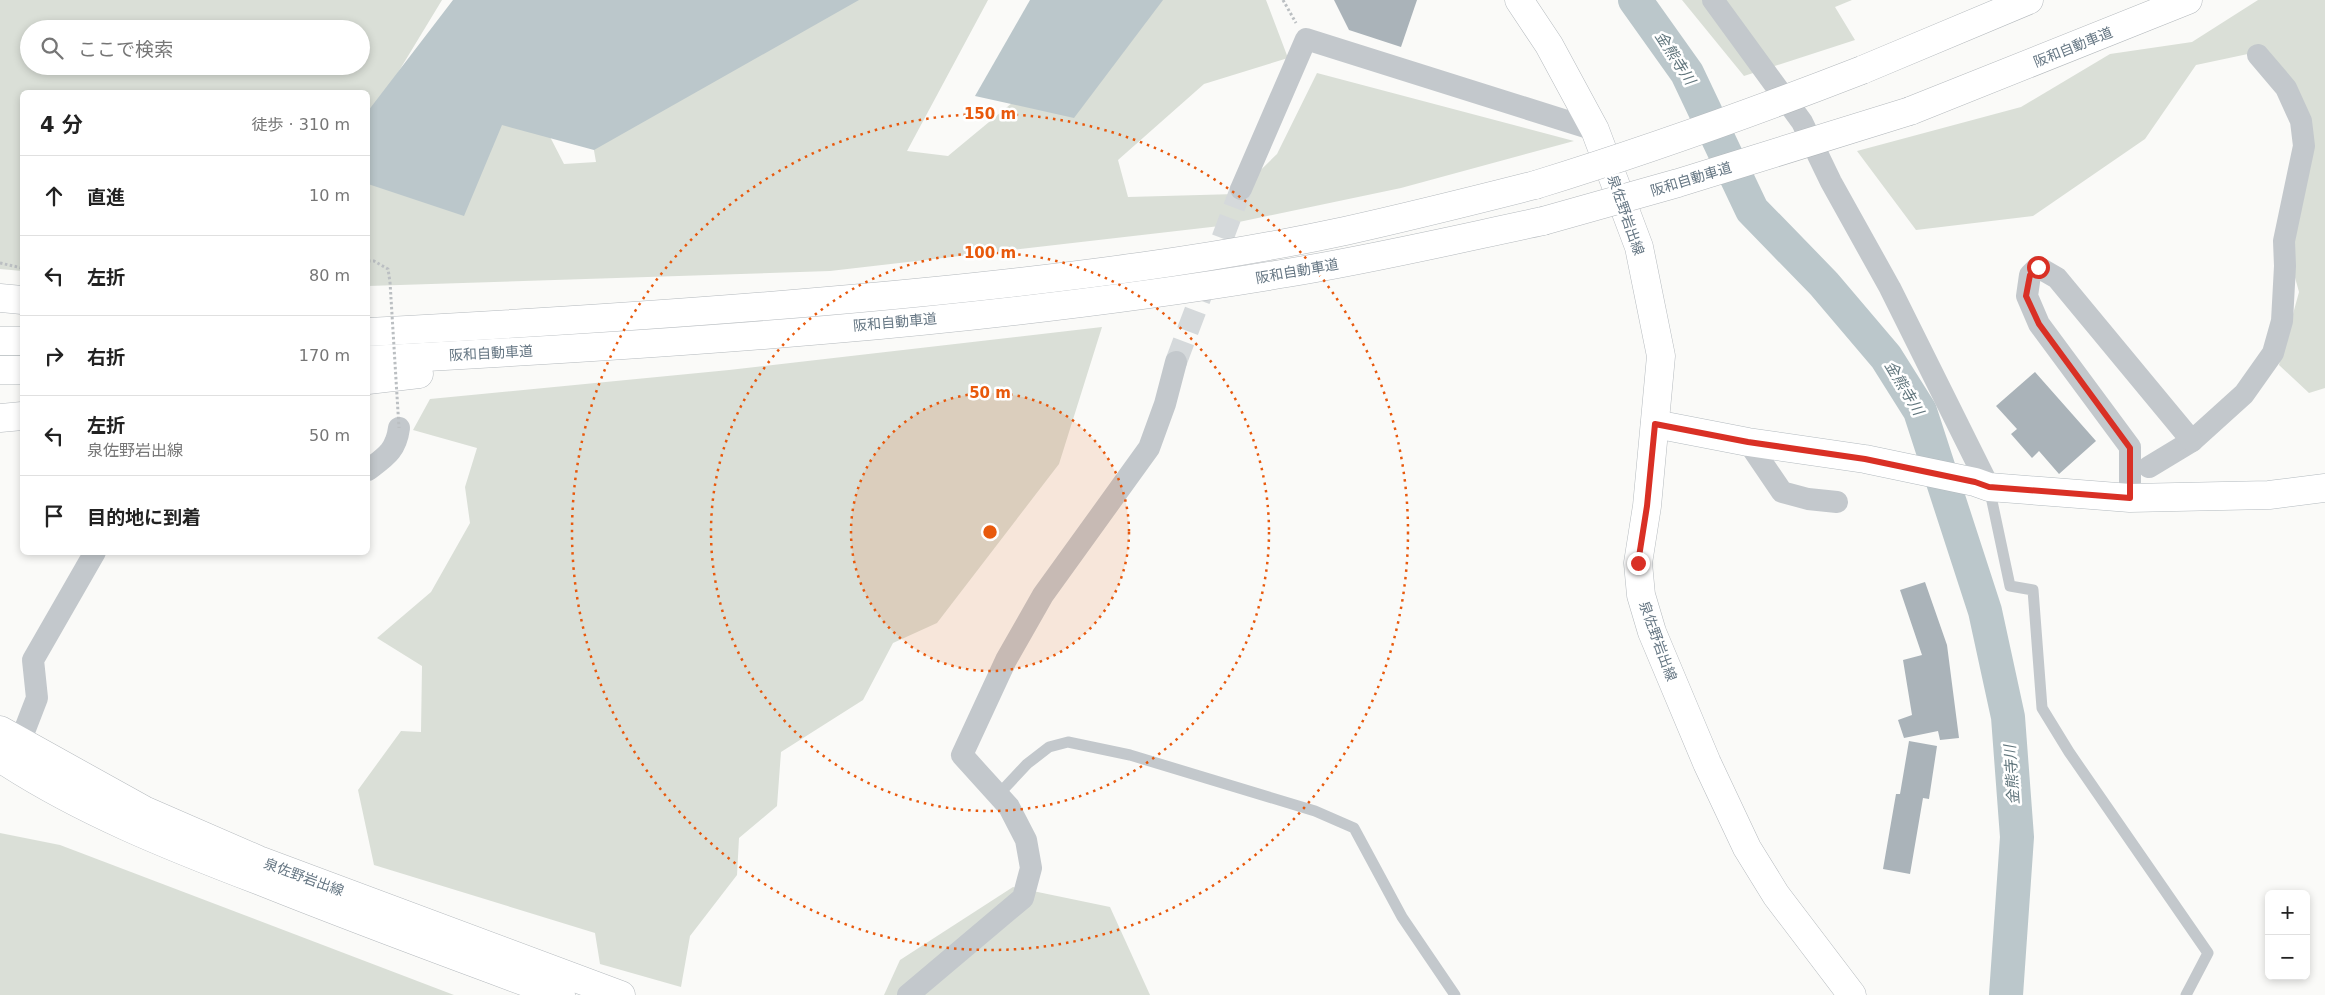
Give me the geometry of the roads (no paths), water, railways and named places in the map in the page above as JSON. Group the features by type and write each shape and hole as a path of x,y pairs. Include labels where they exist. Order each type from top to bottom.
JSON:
{"main road":[{"name":"泉佐野岩出線","path":"1519,0 1549,45 1595,130 1639,246 1661,356 1647,506 1638,563 1641,595 1652,632 1707,763 1747,848 1776,895 1852,995"},
{"name":"阪和自動車道","path":"370,332 494,326 737,309 1025,282 1153,265 1343,232 1534,184 1639,153 1730,121 1862,70 2029,0"},
{"name":"阪和自動車道","path":"370,360 636,345 892,323 1163,292 1288,273 1544,221 1678,183 1910,111 2188,0"},
{"path":"0,298 20,300"},
{"path":"370,317 433,317 685,305 737,309"},
{"path":"0,341 20,341"},
{"path":"370,380 636,345"},
{"path":"0,370 20,370"},
{"path":"0,418 20,416"},
{"path":"1655,424 1748,442 1865,459 1982,484 2130,498 2269,495 2325,488"},
{"name":"泉佐野岩出線","path":"6,744 93,811 195,856 382,929 561,995"},
{"name":"泉佐野岩出線","path":"6,744 144,810 259,860 621,995"}],"street":[{"path":"1713,0 1802,122 1831,182 1890,288 1982,484"},
{"path":"1240,189 1306,39 1595,130"},
{"path":"2149,467 2192,441 2244,394 2273,353 2282,321 2285,266 2284,242 2304,146 2301,121 2286,88 2258,55"},
{"path":"2130,498 2130,448 2039,324 2026,296 2030,275 2038,267 2057,278 2192,441"},
{"path":"908,995 1023,898 1031,868 1026,840 1009,807 962,755 1006,660 1043,595 1149,448 1166,404 1176,362"},
{"path":"370,468 386,456 397,442 399,428"},
{"path":"1748,442 1782,492 1837,502"},
{"path":"6,744 37,698 33,660 93,555"}],"lane":[{"path":"1982,484 2010,586 2033,590 2042,708 2069,752 2208,953 2186,995"},
{"path":"998,795 1026,764 1049,747 1068,742 1139,758 1315,811 1354,828 1402,917 1455,995"}],"waterway":[{"name":"金熊寺川","path":"1635,0 1687,73 1752,210 1824,284 1886,357 1920,411 1985,611 2008,717 2017,837 2006,995"}],"tunnel":[{"path":"1176,362 1241,189"}]}
